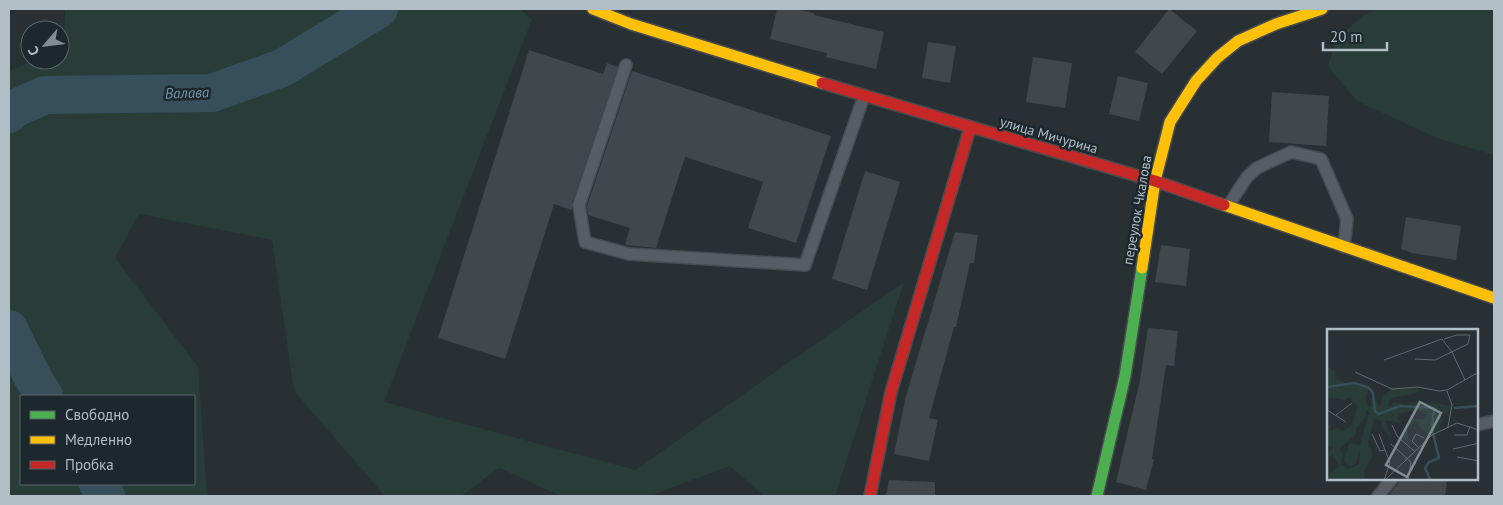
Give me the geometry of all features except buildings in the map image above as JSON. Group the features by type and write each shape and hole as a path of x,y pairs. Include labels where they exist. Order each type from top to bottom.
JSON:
{"street":[{"name":"улица Мичурина","path":"593,9 631,24 864,96 1155,181 1494,298"},
{"name":"переулок Чкалова","path":"1096,496 1125,376 1155,181 1170,122 1196,81 1217,58 1238,41 1276,24 1322,9"},
{"path":"870,496 891,392 970,128"}],"lane":[{"path":"626,65 579,205 584,242 629,254 805,266 864,96"},
{"path":"1227,206 1247,177 1257,168 1292,152 1321,159 1347,219 1344,247"},
{"path":"1478,425 1494,421"},
{"path":"1378,496 1391,480"}],"green space":[{"path":"65,9 520,9 532,19 384,402 635,470 904,282 835,496 764,496 730,466 649,496 561,496 499,468 461,496 385,496 294,391 272,240 139,214 115,258 198,367 207,496 9,496 9,71 20,66 20,70 70,70 70,20 65,20"},
{"path":"1378,9 1494,9 1494,155 1437,138 1357,101 1328,66 1337,38 1363,16"}],"waterway":[{"name":"Валава","path":"9,114 11,110 45,95 212,93 282,68 379,9"},
{"name":"Валава","path":"9,329 43,395"},
{"name":"Валава","path":"99,485 106,496"}],"traffic: fast":[{"path":"1097,496 1125,376 1142,268"}],"traffic: slow":[{"path":"593,9 631,24 822,83"},
{"path":"1142,268 1155,181 1170,122 1196,81 1217,58 1238,41 1276,24 1322,9"},
{"path":"1224,205 1494,298"}],"traffic: jam":[{"path":"822,83 1155,181 1224,205"},
{"path":"870,496 891,392 970,128"}]}
